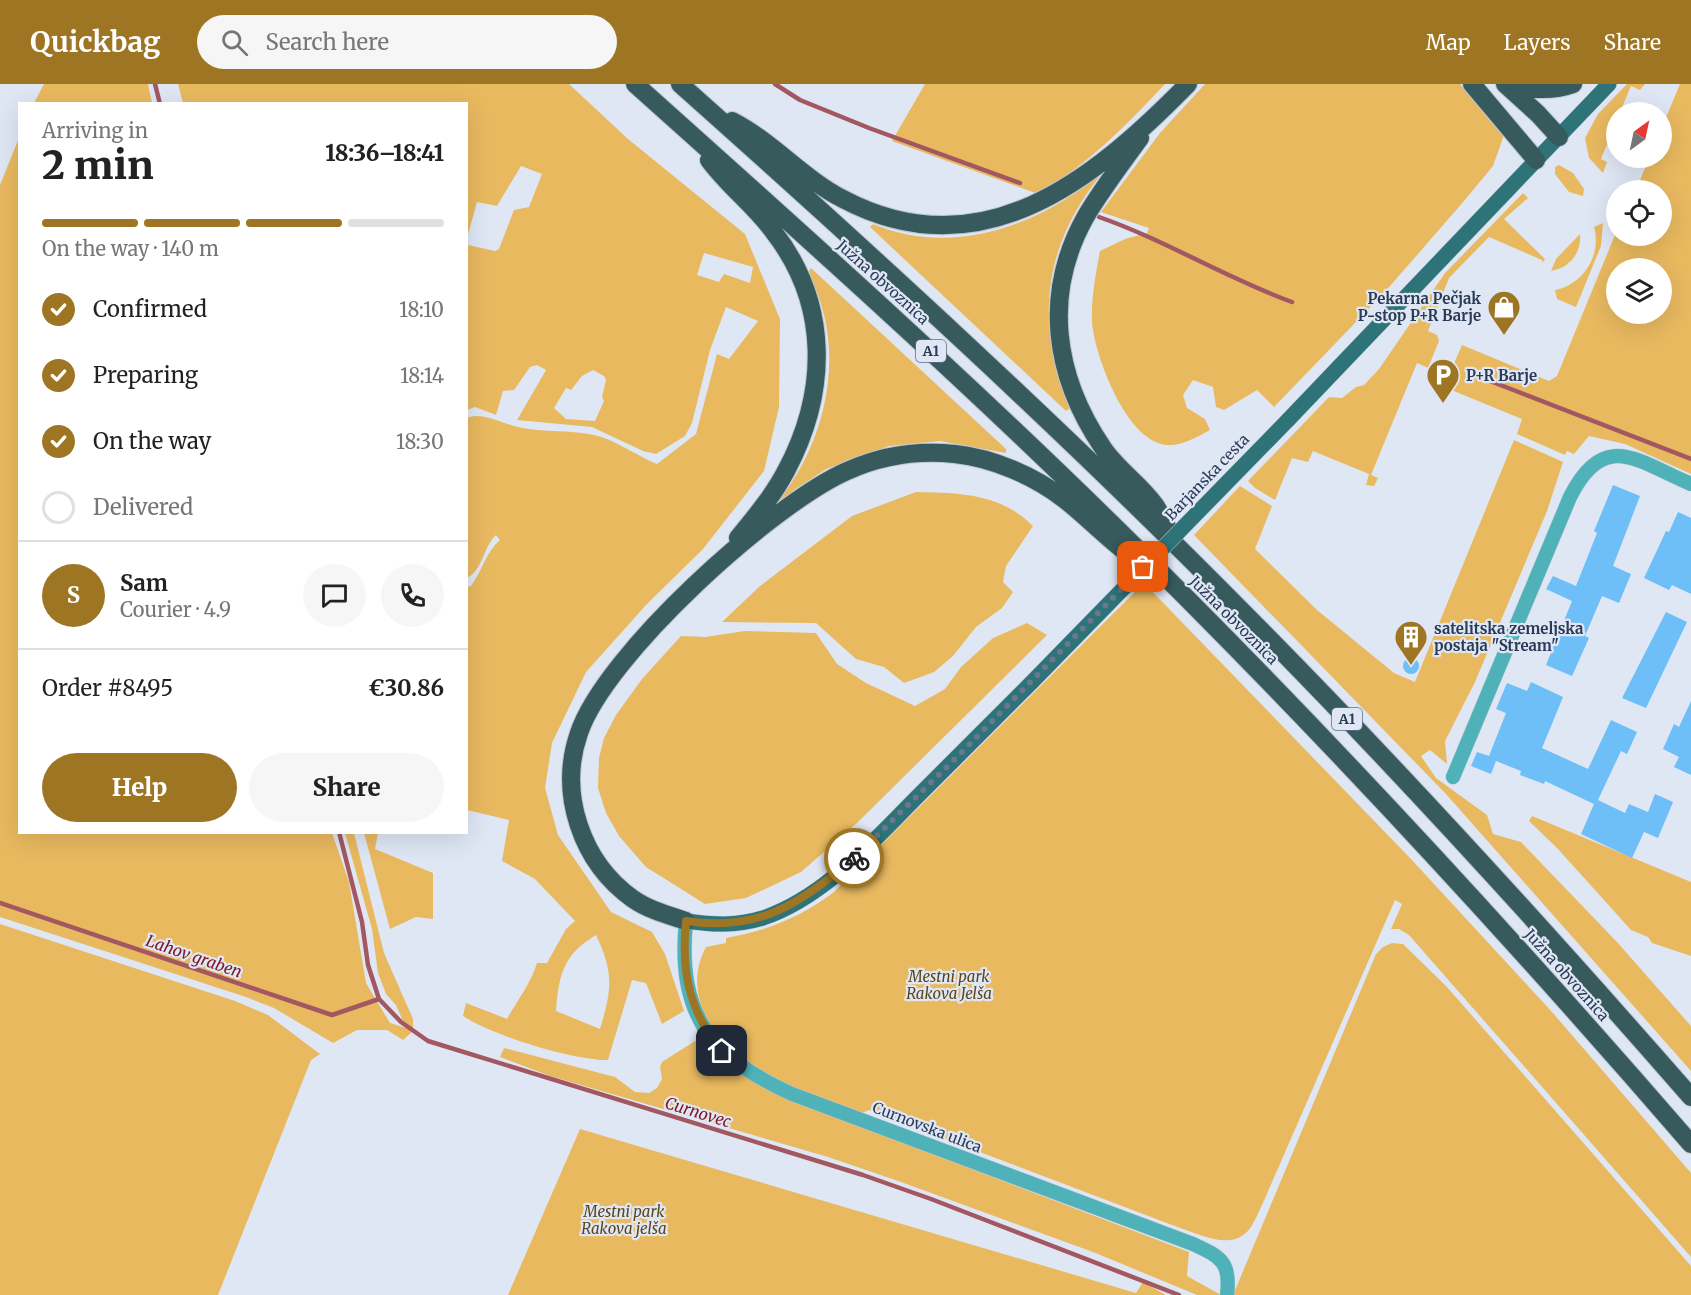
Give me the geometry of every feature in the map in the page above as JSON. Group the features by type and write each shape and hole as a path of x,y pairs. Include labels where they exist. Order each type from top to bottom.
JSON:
{"highway":[{"name":"Južna obvoznica","path":"635,84 933,353 1171,582 1424,844 1691,1144"},
{"name":"Južna obvoznica","path":"680,84 941,320 1179,548 1424,800 1691,1097"},
{"path":"707,108 756,134 812,181 849,202 896,221 944,226 969,225 997,220 1040,203 1077,180 1155,117 1188,84"},
{"path":"1472,84 1536,160"},
{"path":"1506,84 1533,90 1573,84"},
{"path":"1506,84 1559,137"},
{"path":"1155,117 1101,192 1075,239 1061,284 1058,322 1064,366 1077,405 1105,451 1155,505 1179,548"},
{"path":"684,128 727,184 755,210 786,248 810,306 818,350 812,406 793,458 770,497 718,564 613,673 586,716 572,761 575,812 585,842 602,868 634,900 658,912 686,921"},
{"path":"718,564 801,498 845,472 888,457 930,453 979,458 1024,475 1063,498 1117,548 1171,582"}],"main road":[{"name":"Barjanska cesta","path":"686,921 720,925 753,920 786,908 808,895 889,825 1287,420 1609,84"}],"street":[{"path":"1453,777 1570,497 1587,469 1595,462 1616,455 1628,457 1691,484"},
{"name":"Curnovska ulica","path":"686,921 684,970 697,1014 722,1051 751,1073 792,1094 1212,1252 1224,1263 1229,1277 1227,1295"}],"green space":[{"path":"44,84 148,84 152,102 35,102"},
{"path":"178,84 569,84 628,139 745,234 780,319 779,407 764,471 703,549 647,604 586,672 552,743 545,788 558,835 611,912 652,932 665,954 684,1011 662,1024 646,983 632,980 608,1060 575,1056 513,1039 463,1016 466,1003 507,1019 537,963 547,963 566,929 575,921 535,879 502,861 509,820 468,810 468,587 471,586 491,550 500,540 496,535 480,564 468,577 468,418 478,416 535,430 595,435 657,464 696,434 717,354 729,359 758,321 726,307 710,350 692,423 685,436 656,454 643,451 592,427 517,420 546,370 537,365 530,367 514,390 503,391 496,415 475,407 468,410 468,245 495,251 499,249 514,210 529,207 542,174 521,166 497,206 477,202 468,234 468,102 183,102","holes":["704,253 753,267 750,283 724,274 719,282 697,275","593,370 604,376 606,380 602,397 604,401 595,421 566,419 554,408 566,388 571,390 582,376","596,935 606,960 609,981 607,1003 600,1029 556,1011 561,976 565,967 576,950"]},
{"path":"925,84 1165,84 1136,115 1089,158 1038,194 892,141"},
{"path":"1205,84 1460,84 1504,135 1493,166 1464,201 1384,293 1274,407 1257,390 1224,410 1216,407 1213,387 1193,380 1183,395 1187,408 1205,419 1210,430 1184,443 1167,445 1153,441 1140,430 1117,399 1101,361 1092,321 1093,290 1100,251 1125,239 1147,233 1149,228 1101,212 1160,133"},
{"path":"1627,84 1645,84 1640,90 1631,86 1624,102 1610,102"},
{"path":"1680,84 1691,84 1691,474 1625,444 1589,436 1574,454 1567,451 1565,455 1517,434 1522,419 1444,387 1462,345 1549,381 1557,376 1610,246 1672,246 1672,180 1640,180 1645,168 1672,168 1672,103"},
{"path":"1606,106 1606,147 1601,159 1606,162 1606,165 1603,173 1589,158 1585,138 1598,114"},
{"path":"18,140 18,834 332,834 349,882 366,983 390,1023 406,1028 396,1005 386,994 378,973 372,929 345,834 354,834 384,953 413,1019 413,1031 403,1040 387,1030 357,1030 333,1043 274,1008 246,997 0,917 0,185"},
{"path":"1559,165 1573,173 1584,189 1583,196 1569,192 1555,174 1555,167"},
{"path":"1104,171 1068,227 1057,255 1051,285 1049,314 1052,345 1070,408 1066,411 870,227 873,224 904,234 934,238 965,236 995,230 1053,207"},
{"path":"1523,193 1528,198 1504,219 1545,259 1542,263 1542,260 1489,237 1449,278 1428,331 1437,335 1439,341 1428,368 1417,363 1371,475 1378,478 1374,486 1366,485 1369,474 1313,451 1308,462 1292,458 1275,500 1255,488 1248,481 1329,397 1342,398 1356,387 1364,385 1379,369 1445,273"},
{"path":"1603,223 1601,246 1576,307 1557,299 1555,290 1574,282 1588,267 1595,248 1594,227"},
{"path":"1580,234 1579,247 1573,258 1563,267 1551,271 1556,259"},
{"path":"811,268 1006,449 1006,453 940,441 889,446 826,469 794,490 773,508 792,483 807,455 819,426 826,395 829,364 827,333 820,302 808,273"},
{"path":"1514,440 1563,462 1547,511 1475,682 1445,741 1447,764 1430,750 1421,756 1436,778 1487,815 1493,834 1521,842 1617,942 1691,1026 1691,1071 1446,794 1194,535 1240,486 1272,506 1255,549 1317,610 1394,673 1415,682"},
{"path":"916,492 963,494 993,501 1020,515 1033,526 1006,566 1003,582 1013,592 1002,608 976,627 953,656 934,672 904,683 884,667 856,659 816,623 722,622 760,586 852,516"},
{"name":"Mestni park Rakova Jelša","path":"1144,583 1411,859 1552,1012 1691,1173 1691,1257 1409,935 1399,929 1391,929 1402,904 1395,900 1256,1218 1248,1231 1233,1240 1215,1239 1197,1234 869,1110 862,1113 793,1087 748,1064 713,1030 702,1008 697,985 698,970 706,947 726,943 726,938 783,922 809,909 834,892"},
{"path":"1027,623 1047,635 857,823 801,872 746,898 705,904 646,867 619,836 606,813 598,788 599,758 604,738 616,715 642,679 681,636 705,637 745,631 816,633 837,664 866,683 915,706 945,689 961,667 993,638"},
{"path":"1532,816 1691,882 1691,956 1652,943 1648,937 1631,930 1558,849 1529,821"},
{"path":"364,834 378,834 375,849 433,873 433,919 416,917 390,929"},
{"path":"0,924 235,1001 268,1015 320,1054 311,1060 218,1295 0,1295"},
{"path":"1392,943 1403,944 1447,987 1691,1266 1691,1295 1233,1295 1376,954 1383,947"},
{"path":"695,1041 735,1071 783,1097 1189,1252 1187,1276 1221,1295 1197,1295 1093,1252 828,1157 550,1076 500,1057 504,1048 615,1077 635,1092 649,1093 657,1088 662,1079 660,1067 662,1062"},
{"name":"Mestni park Rakova jelša","path":"580,1129 1136,1293 1143,1282 1166,1295 508,1295"}],"building":[{"path":"1613,485 1640,496 1613,566 1631,574 1619,603 1602,596 1585,636 1589,638 1572,676 1546,665 1572,601 1546,589 1553,576 1576,586 1597,533 1594,531"},
{"path":"1678,512 1691,518 1691,594 1672,585 1669,590 1644,578 1666,531 1669,532"},
{"path":"1666,612 1687,622 1646,708 1622,698"},
{"name":"satelitska zemeljska postaja \"Stream\"","path":"1408,658 1414,658 1419,666 1417,672 1408,674 1403,669 1403,663"},
{"path":"1531,682 1563,697 1542,748 1588,769 1611,720 1637,732 1627,754 1621,751 1598,800 1625,813 1629,804 1648,812 1655,794 1673,802 1658,838 1644,832 1632,858 1581,834 1594,804 1545,781 1544,784 1520,775 1521,771 1496,761 1491,774 1471,766 1477,752 1489,756 1506,713 1496,709 1507,683 1527,691"},
{"path":"1691,701 1691,775 1674,767 1679,757 1663,749 1674,724 1679,727"}],"waterway":[{"name":"Curnovec","path":"155,84 160,102"},
{"path":"775,84 800,100 869,128 1020,183"},
{"path":"1099,217 1124,226 1243,282 1292,302"},
{"path":"1472,374 1691,459"},
{"name":"Curnovec","path":"340,834 362,922 368,965 379,999 401,1022 428,1041 863,1175 1179,1295"},
{"name":"Lahov graben","path":"0,903 332,1015 379,999"}],"way so far":[{"path":"854,858 961,753 1143,567"}],"place":[{"name":"Pekarna Pečjak P-stop P+R Barje","path":"1504,336"},
{"name":"P+R Barje","path":"1443,404"},
{"name":"satelitska zemeljska postaja \"Stream\"","path":"1411,666"}],"route":[{"path":"722,1051 704,1028 687,982 683,956 686,921 720,925 764,917 808,895 854,858"}]}
